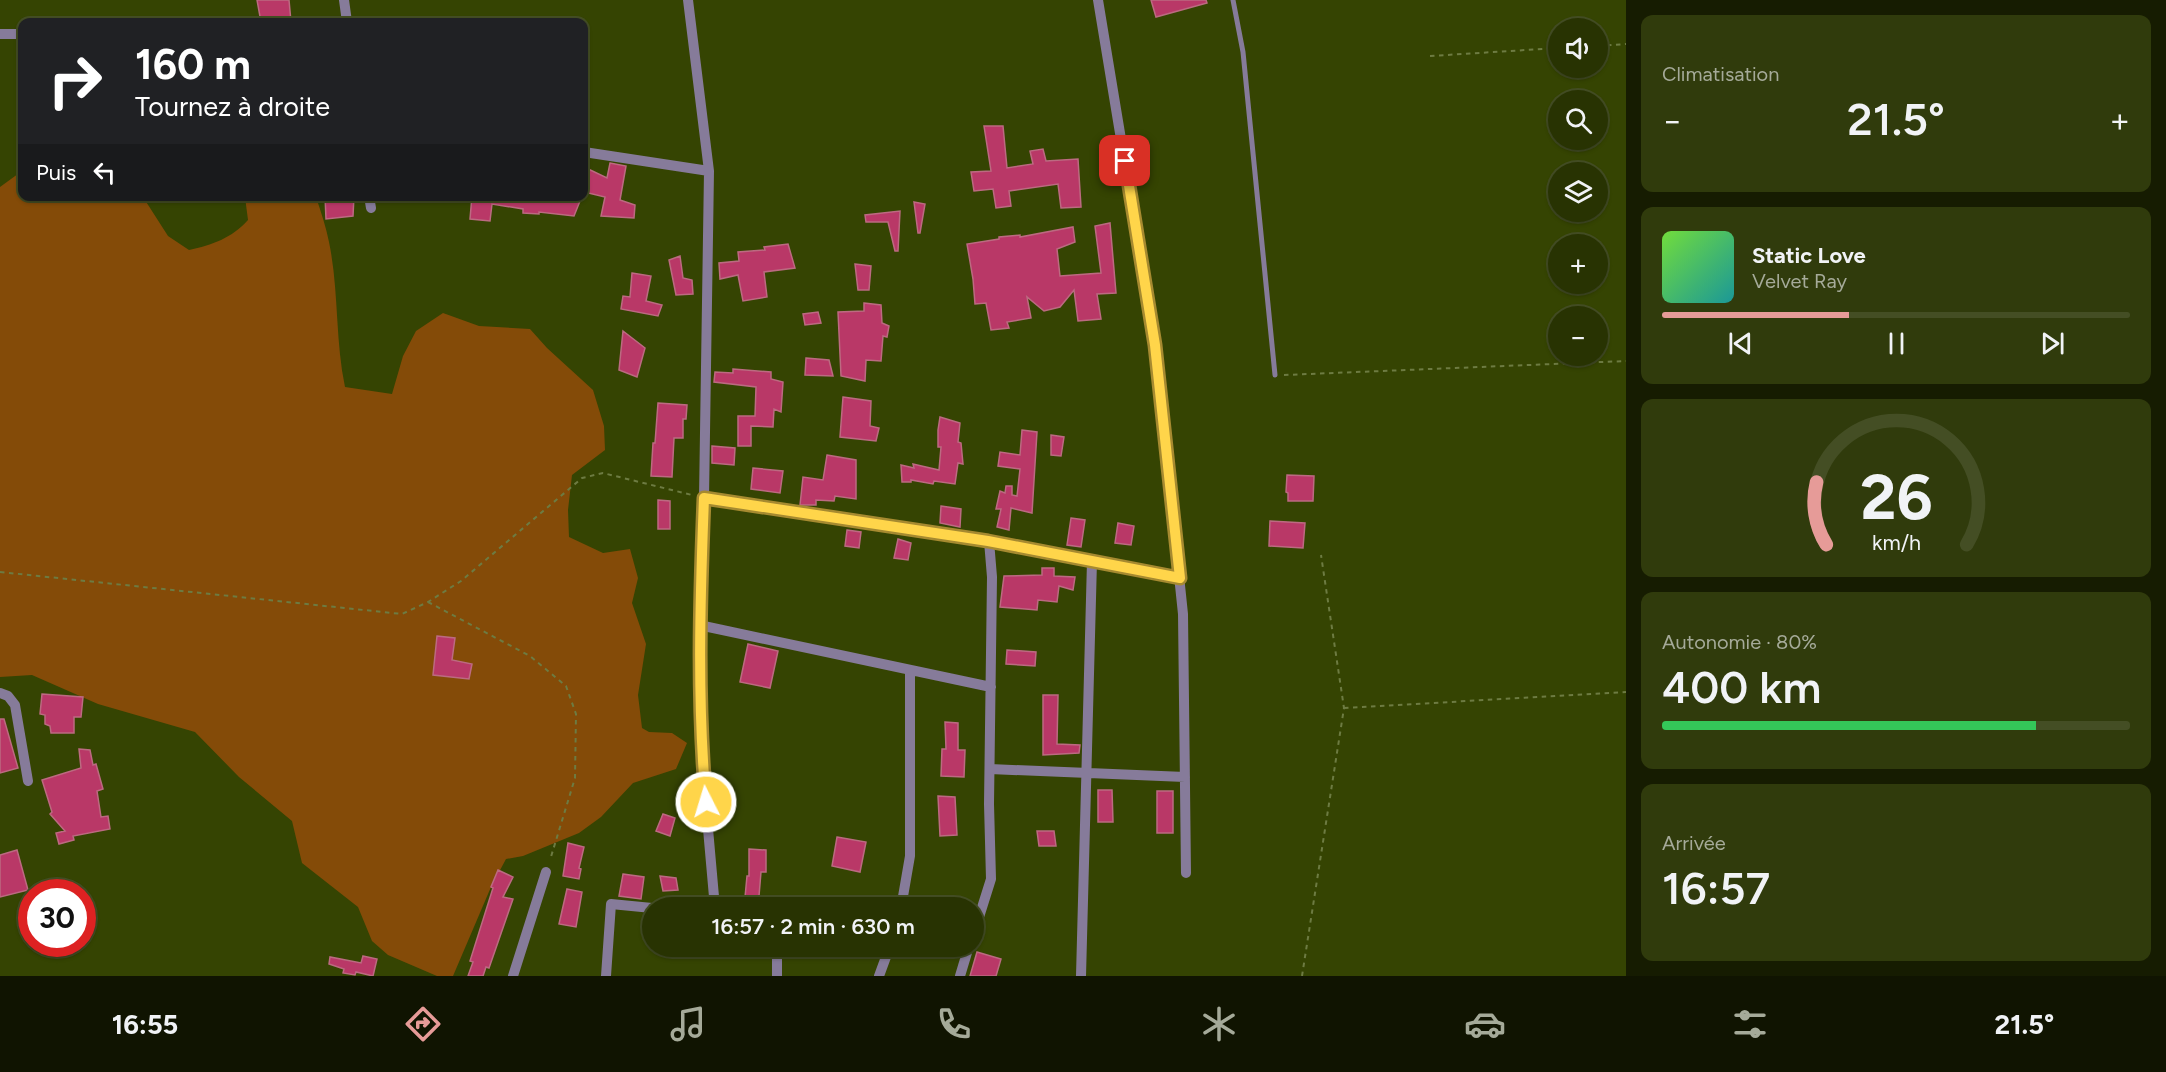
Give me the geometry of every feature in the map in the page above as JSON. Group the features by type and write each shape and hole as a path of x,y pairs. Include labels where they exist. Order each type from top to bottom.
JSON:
{"street":[{"path":"344,0 346,18"},
{"path":"688,0 709,171 704,498 699,625 702,760 714,897"},
{"path":"1098,0 1155,345 1180,578 1183,614 1186,873"},
{"path":"0,34 18,34"},
{"path":"588,153 709,171"},
{"path":"369,201 370,208"},
{"path":"704,498 988,541 1180,578"},
{"path":"984,901 991,879 992,577 988,541"},
{"path":"1081,976 1092,561"},
{"path":"699,625 991,687"},
{"path":"903,897 910,856 910,670"},
{"path":"0,693 8,696 15,705 28,781"},
{"path":"990,769 1185,777"},
{"path":"513,976 546,873"},
{"path":"606,976 611,904 642,907"},
{"path":"777,957 777,976"},
{"path":"879,976 886,957"},
{"path":"960,976 966,957"}],"lane":[{"path":"1233,0 1243,52 1275,375"}],"path":[{"path":"1608,45 1626,44"},
{"path":"1430,56 1548,49"},
{"path":"1275,375 1626,361"},
{"path":"0,572 402,614 428,602 461,581 582,478 603,473 704,498"},
{"path":"1302,976 1344,708 1321,555"},
{"path":"428,602 530,656 566,686 576,714 575,778 546,873"},
{"path":"1344,708 1626,692"}],"shaded area":[{"path":"18,174 18,201 146,201 168,236 189,250 221,240 242,226 248,220 246,201 317,201 332,260 345,387 392,394 403,356 416,331 443,313 479,326 530,329 547,348 593,390 604,426 605,450 572,475 568,510 569,537 603,553 630,549 638,578 632,603 646,644 638,695 642,728 649,732 672,733 687,743 676,769 633,783 601,817 579,833 523,856 506,859 491,887 453,976 437,976 388,955 372,941 358,907 302,863 292,821 239,777 195,732 98,704 32,675 0,677 0,187"}],"building":[{"path":"257,0 289,0 291,18 260,18"},
{"path":"1151,0 1206,0 1207,3 1156,17"},
{"path":"984,126 1003,126 1007,168 1033,164 1030,151 1043,149 1046,161 1078,159 1081,207 1061,208 1058,184 1009,191 1011,206 996,208 993,189 974,191 971,172 991,171"},
{"path":"610,163 626,166 620,200 635,205 634,218 601,216 605,197 588,193 588,169 607,178"},
{"path":"325,201 354,201 353,216 326,219"},
{"path":"472,201 580,201 574,216 539,212 539,214 523,213 523,209 492,204 490,221 470,219"},
{"path":"914,202 925,204 920,233 918,233"},
{"path":"900,211 898,251 895,251 888,222 866,222 865,215"},
{"path":"1110,223 1116,293 1097,294 1101,319 1078,321 1074,290 1060,307 1044,311 1027,297 1031,318 1007,322 1009,328 991,330 986,303 975,304 967,244 999,239 999,237 1020,235 1020,237 1073,227 1075,242 1057,249 1060,276 1101,273 1095,226"},
{"path":"788,244 795,268 764,272 767,297 743,301 738,275 720,279 719,263 739,261 738,252 765,250 764,247"},
{"path":"680,256 683,278 692,280 693,294 676,295 669,260"},
{"path":"855,264 871,266 869,290 858,290"},
{"path":"632,273 651,276 646,301 662,305 658,316 621,309 623,296 630,297"},
{"path":"864,303 881,305 882,323 889,326 887,337 883,336 881,361 866,360 865,381 841,376 838,312 864,311"},
{"path":"818,312 821,323 805,325 803,314"},
{"path":"623,331 645,348 637,377 619,370"},
{"path":"806,358 829,360 833,376 805,375"},
{"path":"733,369 771,372 771,379 783,382 781,412 774,409 773,427 751,426 751,446 738,446 738,416 755,416 756,387 714,382 715,372 733,373"},
{"path":"843,397 871,401 870,426 879,428 876,441 840,437"},
{"path":"658,403 687,405 686,419 683,419 683,438 674,438 672,477 651,476"},
{"path":"940,417 960,423 958,442 961,443 963,464 958,463 955,484 934,481 933,484 911,480 911,482 902,482 901,465 914,468 913,464 939,470"},
{"path":"1022,430 1037,432 1032,513 1011,508 1009,530 997,527 1001,509 996,509 1000,491 1005,493 1006,486 1012,486 1012,495 1017,496 1020,469 998,466 1000,452 1020,455"},
{"path":"1051,435 1064,437 1061,456 1051,455"},
{"path":"712,446 735,448 734,465 712,463"},
{"path":"827,455 856,460 856,499 835,496 834,501 816,500 816,505 800,505 803,477 823,480"},
{"path":"753,468 783,471 780,493 751,489"},
{"path":"1287,475 1314,476 1313,501 1288,501"},
{"path":"658,500 670,501 670,529 658,529"},
{"path":"941,506 961,509 960,527 940,523"},
{"path":"1071,518 1085,520 1081,547 1067,545"},
{"path":"1270,521 1305,523 1303,548 1269,546"},
{"path":"1118,523 1134,526 1131,545 1115,543"},
{"path":"847,530 861,532 859,548 845,546"},
{"path":"898,539 911,543 908,560 894,558"},
{"path":"1042,568 1054,568 1054,576 1075,577 1073,590 1059,586 1057,602 1038,600 1037,610 1000,607 1004,576 1042,575"},
{"path":"437,636 455,638 452,660 472,664 469,679 433,675"},
{"path":"748,644 778,651 770,688 740,682"},
{"path":"1007,650 1036,652 1035,666 1006,664"},
{"path":"42,694 83,697 81,717 74,717 74,733 51,733 50,726 45,724 45,715 40,714"},
{"path":"1043,695 1058,695 1057,744 1080,745 1079,753 1043,755"},
{"path":"0,719 4,719 18,768 0,773"},
{"path":"945,722 958,723 958,750 965,750 964,777 941,776 942,749 946,749"},
{"path":"79,749 90,750 93,765 96,764 103,789 97,791 101,817 108,816 110,829 73,836 74,840 59,844 56,833 65,831 50,814 52,812 42,780 81,768"},
{"path":"1098,790 1112,790 1113,822 1098,822"},
{"path":"1157,791 1173,791 1173,833 1157,833"},
{"path":"938,796 955,797 957,835 940,836"},
{"path":"663,814 675,818 670,836 656,831"},
{"path":"1037,831 1054,831 1056,846 1039,846"},
{"path":"837,837 866,842 860,872 832,866"},
{"path":"568,843 584,847 579,879 563,876"},
{"path":"749,849 766,850 766,872 761,872 759,897 745,897 747,876 749,876"},
{"path":"17,850 25,879 18,879 18,892 0,897 0,855"},
{"path":"498,870 513,877 503,897 513,899 489,968 486,967 483,976 468,976 473,962 470,961"},
{"path":"623,874 644,877 641,899 619,896"},
{"path":"660,876 676,878 678,890 663,891"},
{"path":"567,889 582,892 576,927 559,924"},
{"path":"984,954 1001,959 996,976 970,976 976,957 984,957"},
{"path":"363,956 377,959 373,976 356,972 355,975 343,973 344,969 329,964 330,957 361,963"}],"route":[{"path":"706,802 702,760 699,625 704,498 988,541 1180,578 1155,345 1125,161"}]}
